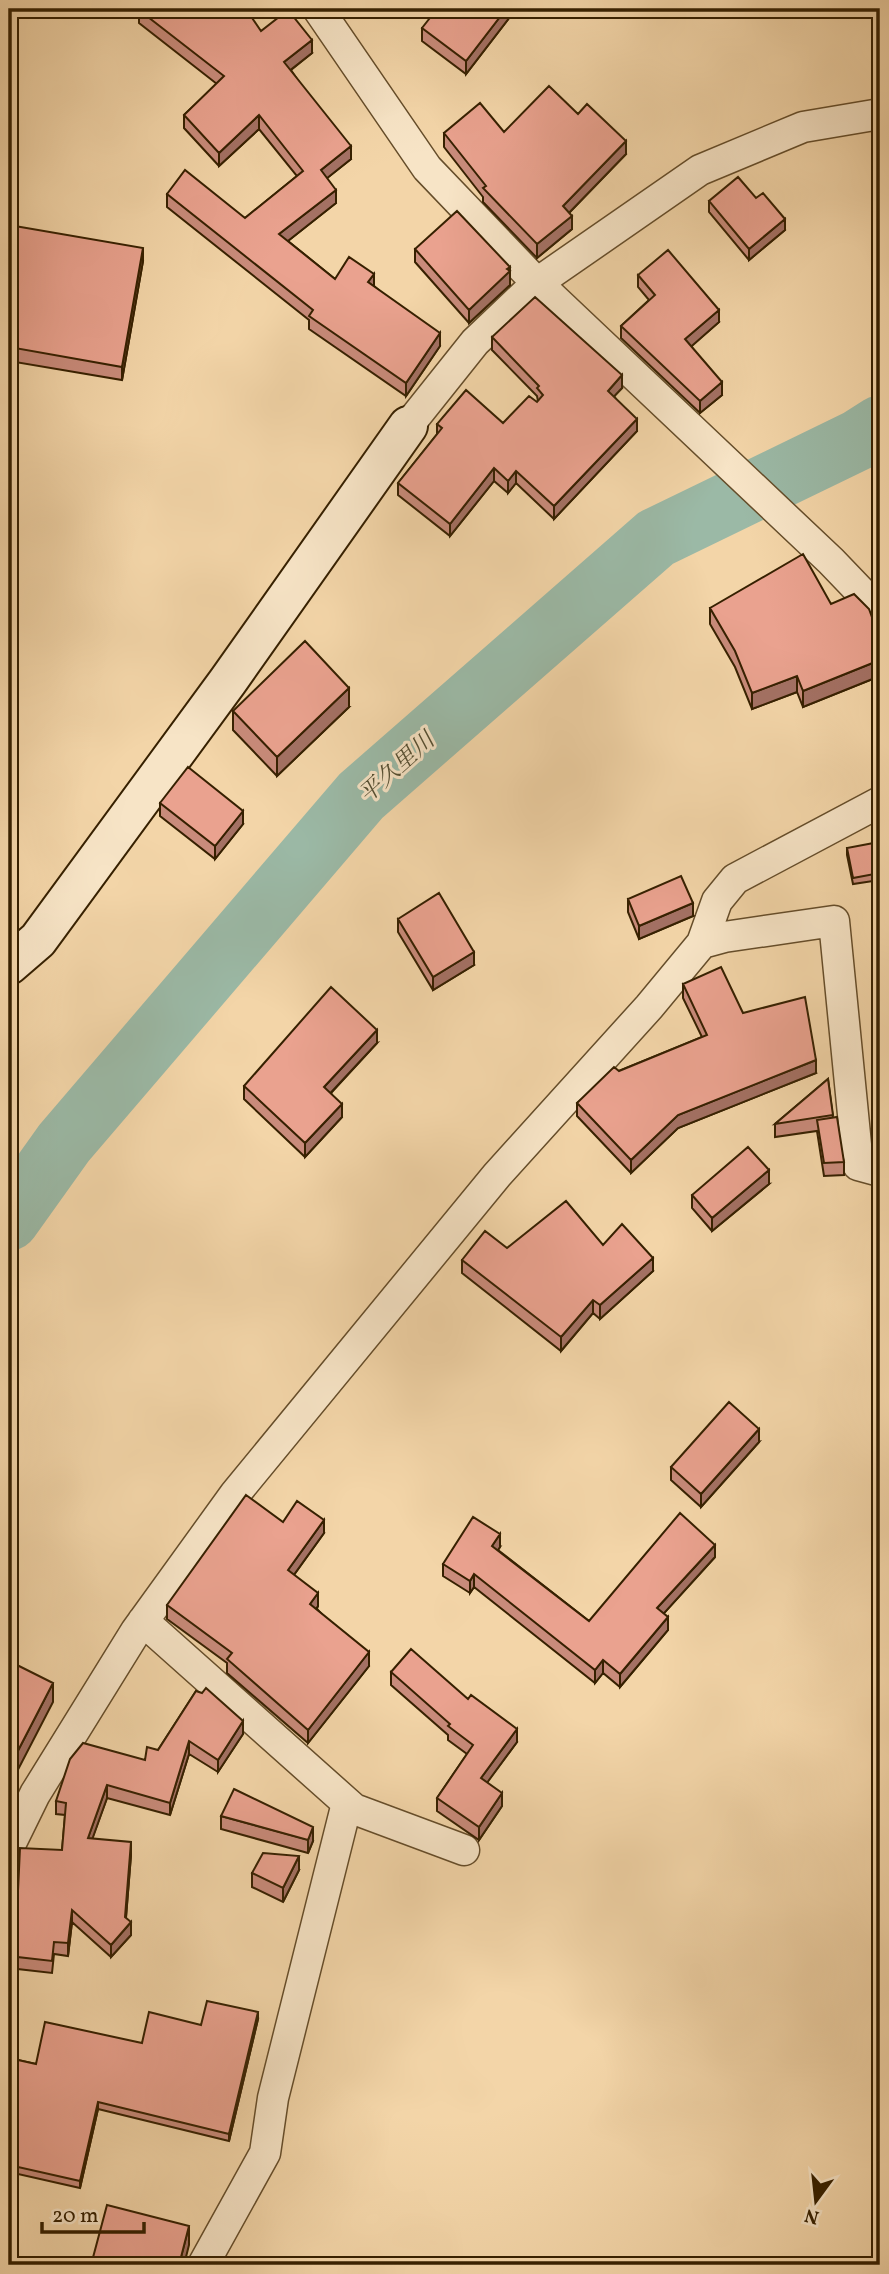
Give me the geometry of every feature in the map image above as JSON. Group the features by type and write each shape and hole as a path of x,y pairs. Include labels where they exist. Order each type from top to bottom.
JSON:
{"street":[{"path":"318,9 427,168 537,283 692,433 831,561 880,612"},
{"path":"9,965 38,940 228,681 408,426 475,342 537,283 699,170 803,127 880,114"},
{"path":"9,1847 35,1794 143,1621 235,1494 480,1196 702,943 717,901 735,879 880,802"},
{"path":"702,943 724,937 834,921 858,1165 880,1171"},
{"path":"143,1621 354,1809 464,1850"},
{"path":"203,2265 265,2153 273,2098 347,1803"}],"building":[{"path":"139,9 246,9 261,31 288,10 312,40 284,62 351,146 321,170 336,190 279,234 335,279 349,257 374,274 368,282 440,333 406,383 309,316 313,310 167,194 185,170 245,218 303,171 259,115 219,153 184,115 224,76"},
{"path":"437,9 506,9 466,61 422,28"},
{"path":"549,86 578,114 587,104 626,141 563,206 572,216 537,244 483,188 486,186 444,133 480,103 504,132"},
{"path":"738,177 756,198 763,193 785,219 749,249 709,201"},
{"path":"457,211 510,267 507,269 510,271 469,310 415,249"},
{"path":"9,225 143,248 122,367 9,347"},
{"path":"668,250 719,310 685,339 722,382 700,401 621,326 655,295 638,275"},
{"path":"535,297 622,375 608,391 637,419 554,506 516,471 508,481 494,468 450,524 398,483 442,428 437,424 466,390 503,423 529,396 537,402 543,395 537,388 539,386 492,337"},
{"path":"803,554 831,604 854,594 869,609 873,620 880,617 880,660 803,691 797,676 752,693 735,651 710,608"},
{"path":"305,641 349,688 277,757 233,711"},
{"path":"188,767 243,811 215,846 160,803"},
{"path":"879,842 880,873 853,878 847,848"},
{"path":"681,876 693,903 639,926 628,899"},
{"path":"439,893 474,952 433,977 398,919"},
{"path":"721,967 743,1013 805,997 816,1060 678,1115 631,1160 577,1103 614,1067 619,1071 707,1035 683,984"},
{"path":"331,987 377,1030 324,1087 342,1104 305,1143 244,1086"},
{"path":"828,1079 833,1115 775,1124"},
{"path":"837,1117 844,1162 824,1163 817,1120"},
{"path":"748,1147 769,1170 712,1218 692,1195"},
{"path":"566,1201 603,1245 622,1224 653,1258 600,1305 593,1300 561,1337 462,1260 485,1231 507,1248"},
{"path":"729,1402 759,1429 701,1494 671,1467"},
{"path":"246,1495 283,1522 297,1501 324,1520 288,1570 318,1593 310,1604 369,1652 308,1730 227,1659 232,1653 167,1605"},
{"path":"680,1513 715,1545 657,1608 668,1617 620,1674 603,1660 595,1670 474,1574 470,1581 443,1564 473,1517 500,1534 492,1546 589,1621"},
{"path":"411,1649 468,1699 471,1695 517,1729 481,1778 502,1793 479,1827 437,1798 473,1745 448,1726 450,1724 391,1672"},
{"path":"9,1661 53,1683 9,1768"},
{"path":"206,1688 243,1721 218,1760 189,1741 170,1803 107,1785 88,1838 131,1842 125,1917 131,1922 111,1945 72,1910 68,1943 54,1942 52,1961 9,1956 14,1911 17,1912 20,1848 62,1850 66,1803 56,1801 70,1759 83,1743 145,1760 147,1747 158,1750 196,1691 202,1693"},
{"path":"234,1789 313,1827 308,1840 221,1816"},
{"path":"263,1853 299,1856 283,1888 252,1873"},
{"path":"207,2001 258,2012 229,2134 98,2102 80,2181 9,2165 9,2058 36,2064 45,2022 142,2043 149,2012 201,2025"},
{"path":"107,2205 189,2226 179,2265 91,2265"}],"waterway":[{"name":"平久里川","path":"9,1220 64,1143 361,796 656,538 858,440 880,426"}]}
